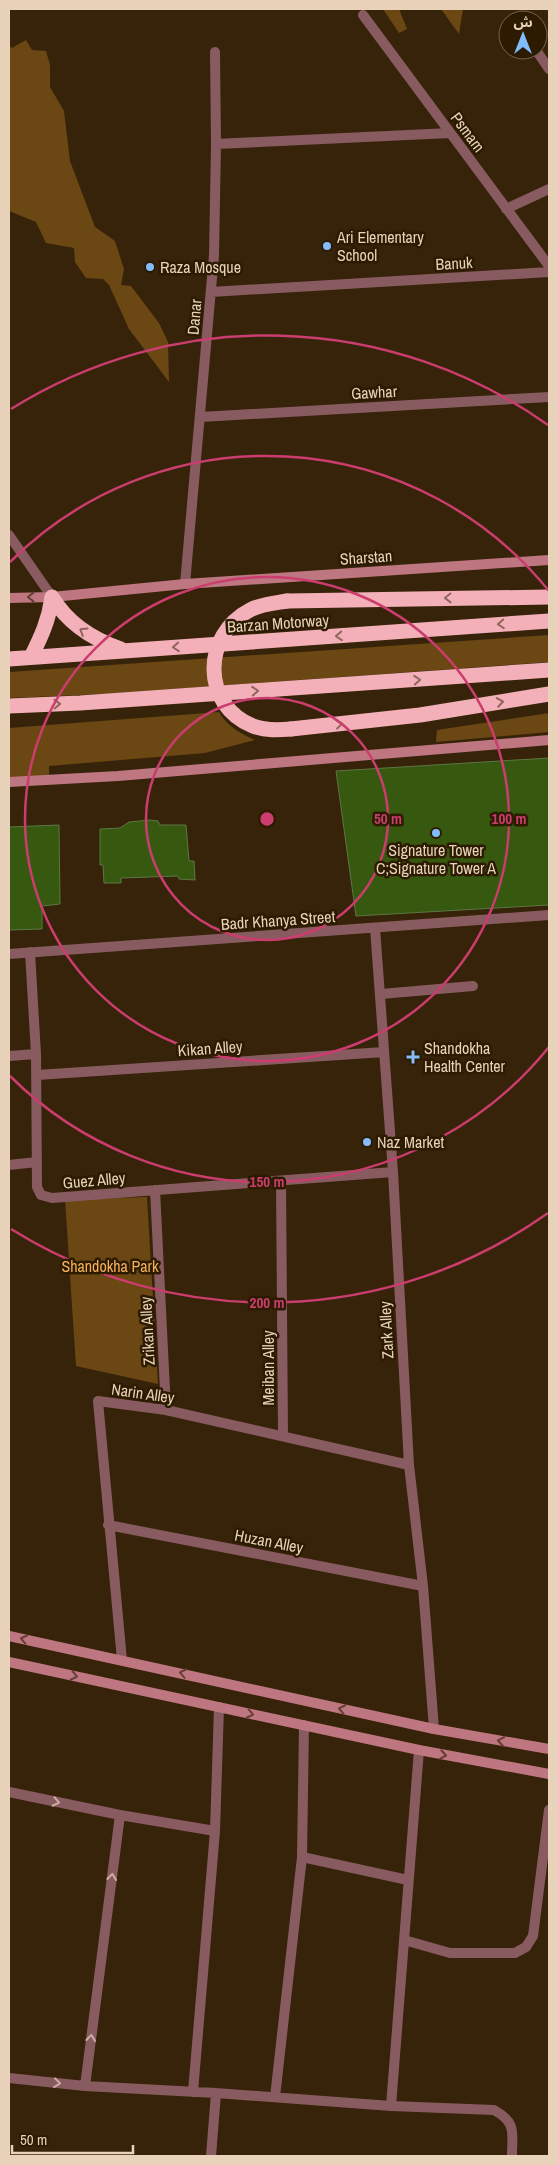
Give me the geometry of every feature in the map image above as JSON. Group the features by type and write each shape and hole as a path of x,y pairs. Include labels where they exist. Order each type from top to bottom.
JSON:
{"highway":[{"path":"52,597 60,611 72,623 99,640 125,651"},
{"path":"31,658 50,615 52,597"},
{"path":"549,597 287,601 269,604 251,609 234,620 221,637 214,656 214,678 220,697 234,714 253,726 274,730 291,730 420,715 549,694"},
{"name":"Barzan Motorway","path":"9,659 549,621"},
{"path":"9,706 549,670"}],"main road":[{"name":"Sharstan","path":"9,598 52,597 185,584 549,560"},
{"path":"9,782 118,776 549,740"},
{"path":"9,1636 434,1729 549,1749"},
{"path":"9,1662 419,1750 549,1774"}],"street":[{"name":"Psmam","path":"363,15 549,266"},
{"name":"Danar","path":"185,584 211,292 216,144 215,52"},
{"path":"216,144 450,132"},
{"path":"506,209 549,189"},
{"name":"Banuk","path":"211,292 549,272"},
{"name":"Gawhar","path":"201,417 549,398"},
{"path":"9,535 52,597"},
{"name":"Badr Khanya Street","path":"9,954 549,915"},
{"name":"Zark Alley","path":"375,928 393,1172 409,1465 423,1586 434,1729"},
{"name":"Guez Alley","path":"30,952 37,1075 37,1187 42,1195 52,1198 393,1172"},
{"path":"381,994 473,986"},
{"name":"Kikan Alley","path":"37,1075 384,1052"},
{"path":"9,1056 36,1054"},
{"path":"9,1165 37,1162"},
{"name":"Meiban Alley","path":"281,1181 283,1435"},
{"name":"Zrikan Alley","path":"155,1190 166,1410"},
{"name":"Narin Alley","path":"122,1660 98,1401 166,1410 409,1465"},
{"name":"Huzan Alley","path":"108,1525 423,1586"},
{"path":"194,2092 215,1831 219,1707"},
{"path":"275,2097 302,1857 304,1725"},
{"path":"391,2106 419,1750"},
{"path":"9,1792 120,1815 215,1831"},
{"path":"404,1940 450,1953 515,1953 526,1947 533,1936 549,1810"},
{"path":"85,2086 120,1815"},
{"path":"302,1857 408,1880"},
{"path":"9,2078 85,2086 216,2093 391,2106 494,2110 507,2118 512,2130 512,2156"},
{"path":"211,2156 216,2093"}],"green space":[{"path":"383,9 399,9 407,29 399,33"},
{"path":"441,9 463,9 459,34"},
{"path":"26,40 32,50 46,51 50,65 50,87 64,111 70,161 95,227 115,241 124,269 121,285 131,286 159,323 168,342 169,382 129,329 109,285 103,279 86,278 75,262 74,248 46,243 36,222 9,211 9,45 12,48"},
{"path":"549,635 549,662 105,694 9,698 9,672"},
{"path":"219,712 234,729 255,740 205,753 49,766 49,775 9,779 9,728"},
{"path":"549,713 549,732 436,742 437,730"},
{"name":"Shandokha Park","path":"147,1197 158,1384 76,1366 65,1200"}],"building":[{"path":"549,758 549,905 356,916 336,771"},
{"path":"158,821 160,825 186,825 189,861 194,861 195,880 179,879 178,876 121,878 121,883 104,883 103,865 100,865 100,829 120,828 129,822"},
{"path":"59,825 60,904 42,906 42,929 9,930 9,827"}],"place":[{"name":"Ari Elementary School","path":"327,246"},
{"name":"Raza Mosque","path":"150,267"},
{"name":"Signature Tower C;Signature Tower A","path":"436,833"},
{"name":"Shandokha Health Center","path":"413,1057"},
{"name":"Naz Market","path":"367,1142"}]}
